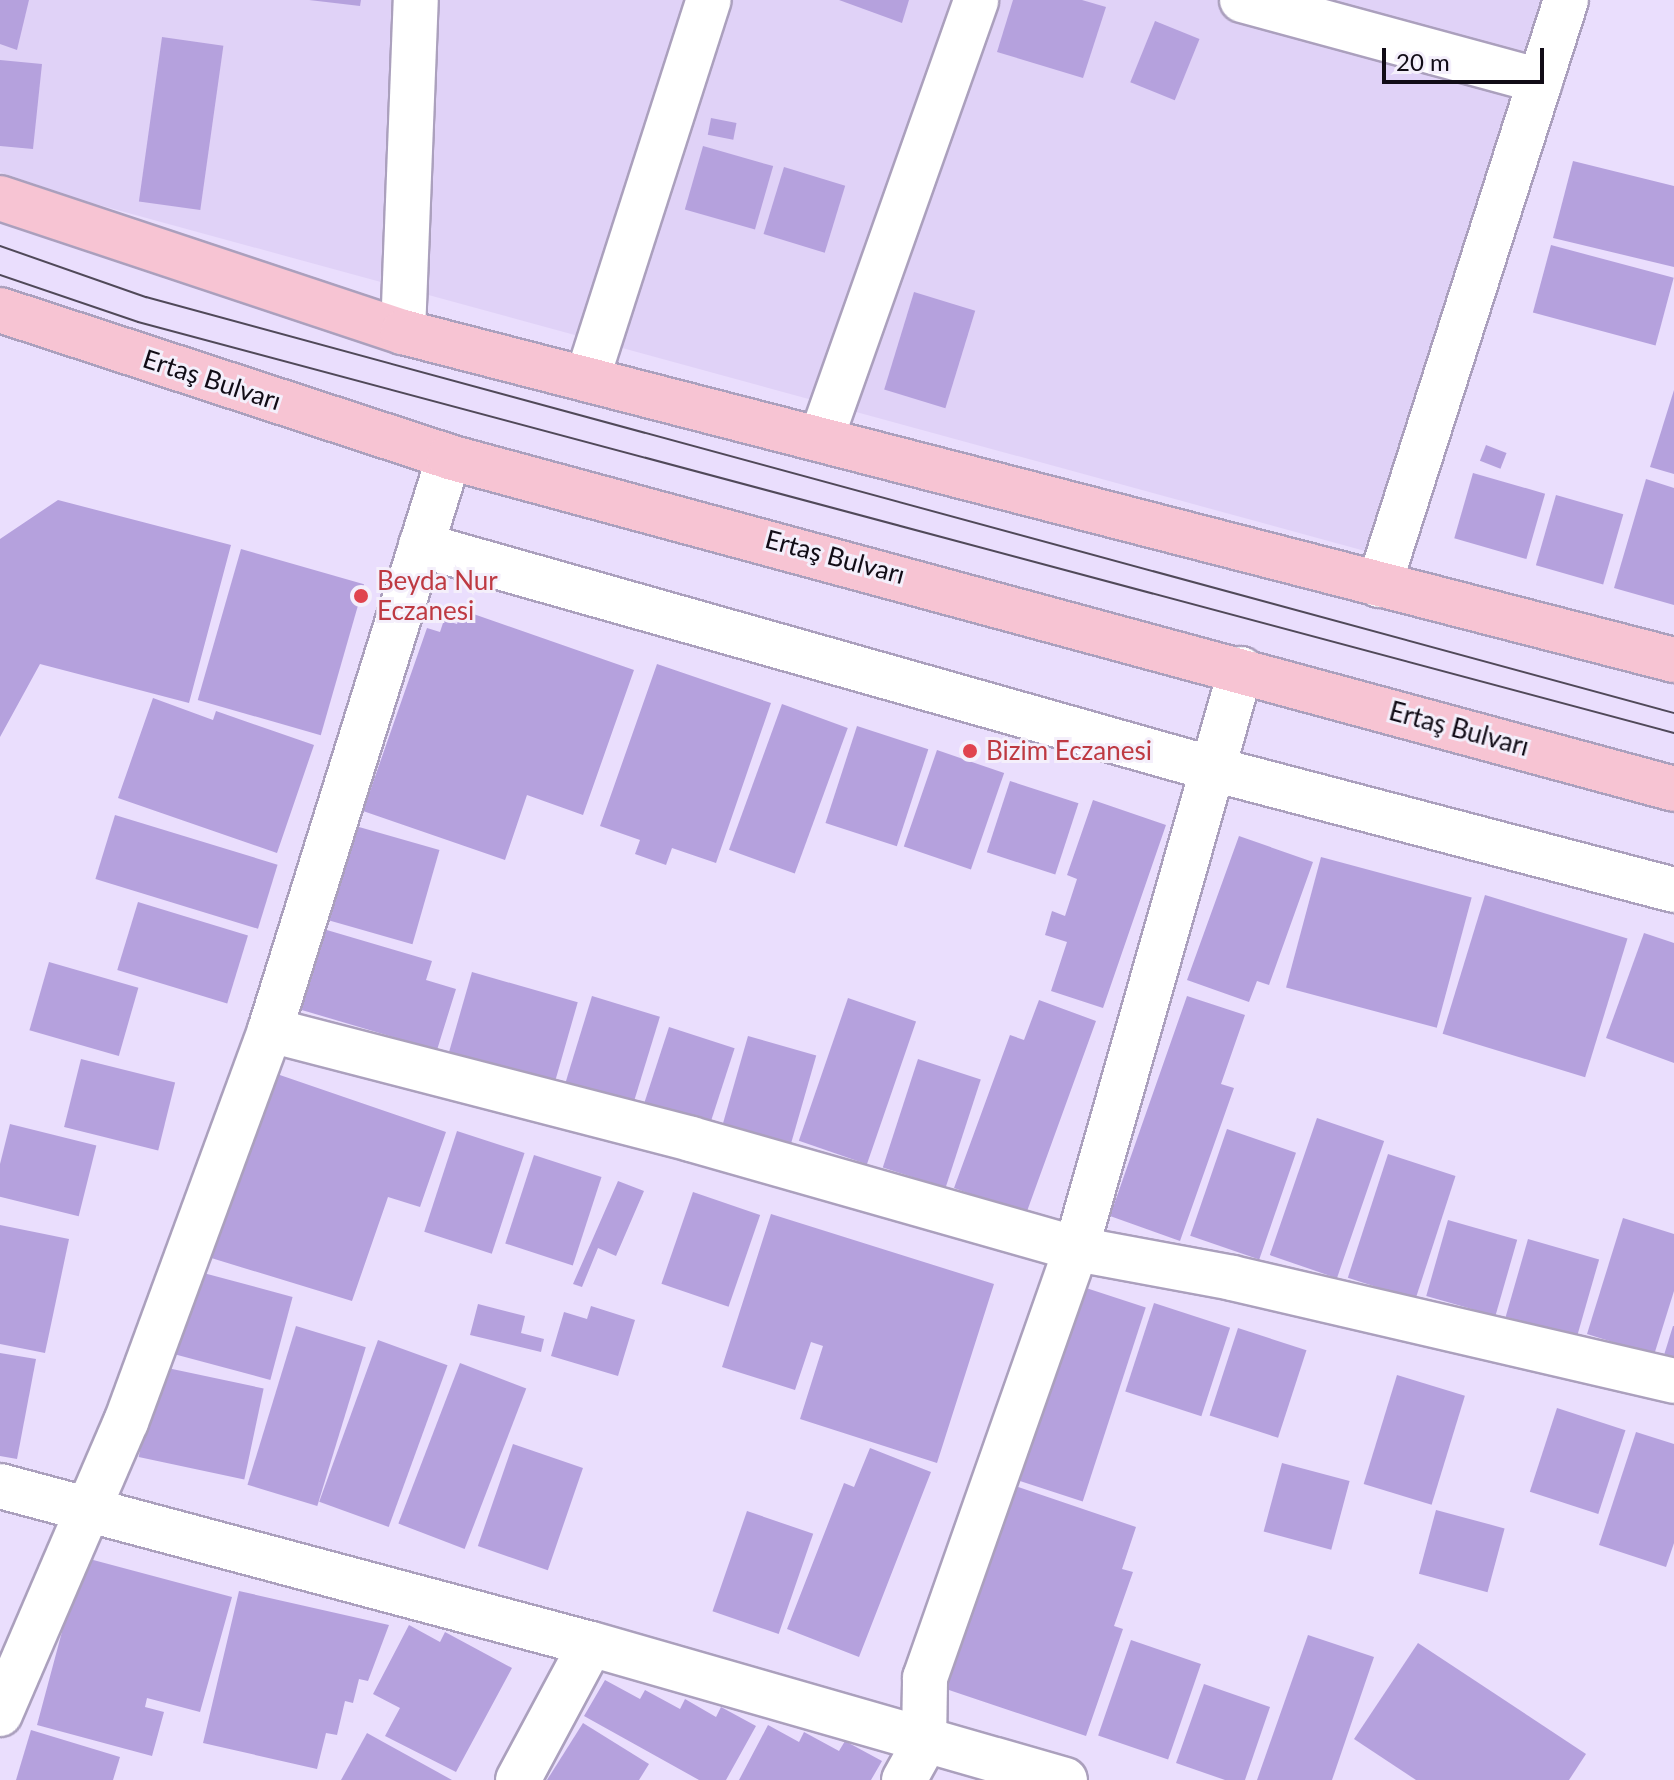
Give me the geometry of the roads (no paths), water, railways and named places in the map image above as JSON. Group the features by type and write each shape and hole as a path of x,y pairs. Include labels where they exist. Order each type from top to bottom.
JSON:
{"main road":[{"path":"0,198 403,332 822,436 1379,585 1674,660"},
{"name":"Ertaş Bulvarı","path":"0,310 449,457 1241,669 1674,789"}],"street":[{"path":"403,332 416,0"},
{"path":"587,379 709,0"},
{"path":"822,436 976,0"},
{"path":"1242,0 1540,81"},
{"path":"1379,585 1566,0"},
{"path":"0,1714 89,1509 270,1030 449,457"},
{"path":"421,545 1213,769 1674,890"},
{"path":"914,1762 925,1678 1076,1249 1241,669"},
{"path":"270,1030 691,1139 1076,1249 1232,1278 1674,1381"},
{"path":"0,1486 591,1644 914,1762 1065,1780"},
{"path":"518,1780 591,1644"}],"tram line":[{"path":"0,246 146,297 1674,713"},
{"path":"0,275 138,322 1674,733"}],"place":[{"name":"Beyda Nur Eczanesi","path":"361,596"},
{"name":"Bizim Eczanesi","path":"970,751"}]}
